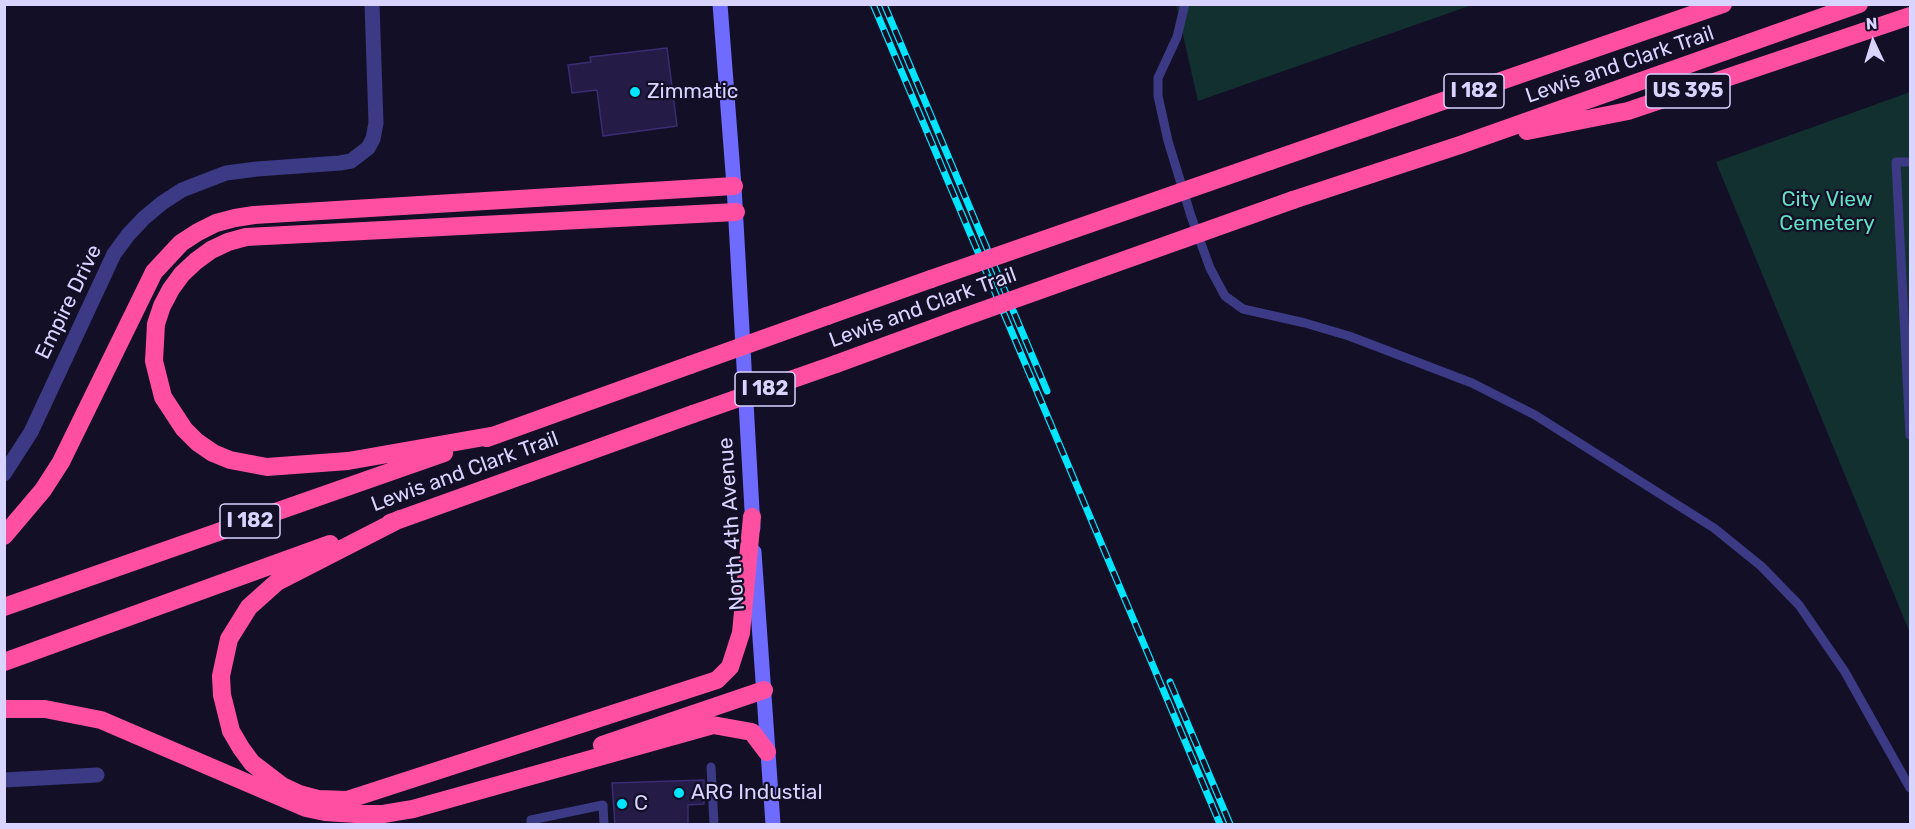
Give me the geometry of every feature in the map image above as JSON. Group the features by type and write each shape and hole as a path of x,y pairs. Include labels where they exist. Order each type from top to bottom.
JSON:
{"highway":[{"path":"1678,21 1717,4"},
{"name":"Lewis and Clark Trail","path":"4,607 496,435 931,279 1724,4"},
{"name":"Lewis and Clark Trail","path":"4,662 1293,200 1460,145 1859,4"},
{"name":"US 395","path":"1460,145 1628,111 1911,16"},
{"path":"4,536 43,490 61,462 154,272 181,243 198,232 225,220 254,215 734,186"},
{"path":"496,435 348,462 267,467 230,460 213,453 190,436 172,414 163,398 154,361 155,329 162,306 182,274 196,261 211,250 228,242 252,236 736,212"},
{"path":"400,519 278,582 249,606 229,639 221,676 223,704 231,731 252,763 282,786 299,794 318,799 347,800 717,680 730,667 741,633 752,518"},
{"path":"717,680 764,690"},
{"path":"413,809 764,690"},
{"path":"4,709 45,709 100,720 316,810 356,814 382,814 413,809 713,726 752,732 767,752"}],"main road":[{"name":"North 4th Avenue","path":"720,4 736,212 752,518 773,825"}],"street":[{"name":"Empire Drive","path":"4,474 31,432 114,254 128,235 162,203 182,190 204,181 242,171 351,161 368,148 374,139 376,123 372,4"},
{"path":"4,780 97,775"}],"lane":[{"path":"1185,4 1177,37 1158,78 1158,96 1174,161 1191,216 1210,268 1225,296 1243,309 1349,336 1479,386 1535,415 1714,528 1761,566 1804,612 1845,672 1911,788"},
{"path":"1911,162 1896,162 1906,275 1911,435"},
{"path":"711,767 714,825"},
{"path":"531,825 531,820 603,806 604,825"}],"green space":[{"path":"1176,4 1472,5 1198,101"},
{"name":"City View Cemetery","path":"1910,92 1910,633 1716,162"}],"building":[{"name":"Zimmatic","path":"667,48 677,126 603,136 597,90 572,93 568,65 591,62 590,57"},
{"path":"704,780 704,804 688,805 688,825 615,825 612,783"}],"railway":[{"path":"873,4 1220,824"},
{"path":"884,4 1047,391"},
{"path":"1170,682 1230,824"}],"place":[{"name":"Zimmatic","path":"635,92"},
{"name":"ARG Industial","path":"679,793"},
{"name":"C","path":"622,804"}]}
